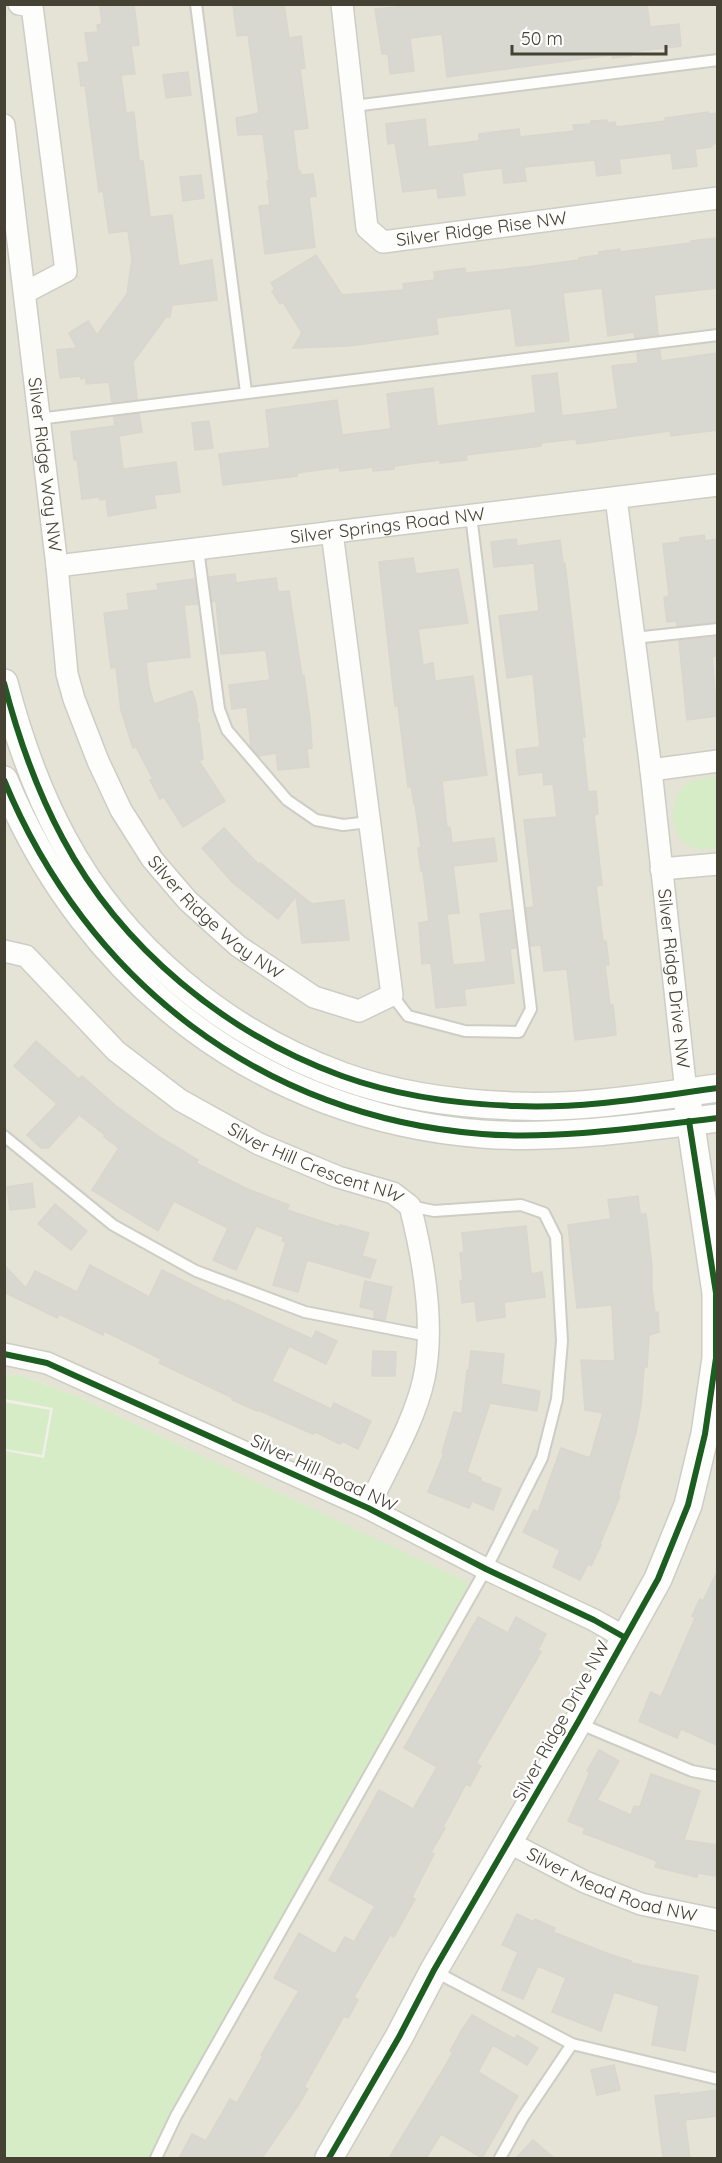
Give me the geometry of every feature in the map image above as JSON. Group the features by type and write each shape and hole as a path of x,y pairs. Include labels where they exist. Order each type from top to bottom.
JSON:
{"street":[{"path":"19,4 32,6 66,272 26,292"},
{"name":"Silver Ridge Rise NW","path":"342,4 367,228 383,242 717,198"},
{"name":"Silver Ridge Way NW","path":"4,125 26,292 67,674 98,761 116,800 152,859 188,901 238,946 314,997 359,1011 392,995"},
{"name":"Silver Springs Road NW","path":"57,566 717,485"},
{"name":"Silver Ridge Drive NW","path":"329,2158 658,1579 688,1504 705,1434 716,1358 716,1293 689,1121 651,770 616,498"},
{"path":"332,532 392,995"},
{"path":"4,683 19,737 47,808 64,841 111,911 139,943 177,980 240,1026 291,1055 343,1076 425,1098 517,1106 568,1105 717,1088"},
{"path":"651,770 717,761"},
{"path":"4,780 38,852 62,891 98,939 166,1007 207,1039 256,1068 309,1093 348,1107 418,1125 482,1134 542,1135 717,1118"},
{"path":"661,869 717,864"},
{"name":"Silver Hill Crescent NW","path":"5,951 26,956 116,1051 180,1100 259,1144 339,1177 393,1193 410,1206 425,1284 428,1335 424,1378 411,1416 368,1508"},
{"name":"Silver Hill Road NW","path":"4,1354 47,1363 368,1508 624,1637"},
{"name":"Silver Mead Road NW","path":"510,1842 585,1882 641,1904 717,1920"}],"lane":[{"path":"196,4 246,392"},
{"path":"354,105 717,60"},
{"path":"38,419 717,335"},
{"path":"392,995 408,1016 465,1031 519,1032 531,1009 471,515"},
{"path":"198,549 219,709 227,730 287,800 316,820 343,825 370,822"},
{"path":"634,638 717,628"},
{"path":"4,1136 113,1225 196,1271 305,1312 428,1335"},
{"path":"156,2158 176,2116 486,1569 542,1458 557,1399 562,1341 556,1237 544,1213 520,1205 434,1211 410,1206"},
{"path":"578,1722 692,1771 717,1776"},
{"path":"434,1970 572,2044 717,2079"},
{"path":"500,2158 523,2117 572,2044"}],"shaded area":[{"path":"4,5 717,5 717,2158 160,2158 468,1583 74,1395 19,1375 5,1374"}],"green space":[{"path":"717,776 717,848 692,848 682,840 674,824 674,804 677,795 690,782"},
{"path":"4,1374 19,1375 74,1395 469,1583 160,2158 5,2158 5,1451 44,1458 53,1408 5,1399"},
{"path":"4,1402 50,1410 42,1455 5,1449"}],"building":[{"path":"134,4 139,45 131,46 135,74 121,75 126,113 134,112 139,161 143,161 150,217 172,215 179,266 212,260 217,300 172,305 170,317 166,317 133,362 137,399 112,402 109,382 86,384 86,378 81,379 80,376 60,378 57,350 77,348 69,333 88,321 97,335 127,294 132,259 128,231 109,233 103,191 99,192 85,85 81,86 78,63 89,62 85,33 98,32 97,25 102,24 100,7"},
{"path":"233,4 284,4 289,38 301,36 305,68 300,69 308,128 293,130 298,171 301,175 313,174 316,196 309,197 315,247 265,254 259,206 270,205 263,134 238,135 236,118 259,113 248,35 237,36"},
{"path":"458,4 459,7 480,4 647,4 650,27 679,24 681,46 630,52 631,56 612,58 612,55 447,77 442,34 410,38 414,71 390,74 388,54 382,54 375,9"},
{"path":"188,72 191,95 166,98 163,75"},
{"path":"708,112 709,114 717,113 717,144 712,144 712,147 695,149 697,166 673,169 671,153 619,159 621,173 597,176 595,160 524,167 526,181 504,183 502,168 462,173 465,195 438,198 437,188 403,192 395,143 388,144 386,124 425,119 428,147 479,141 479,134 519,129 520,137 574,131 573,125 591,124 591,121 607,120 607,123 615,122 616,127 666,121 665,118"},
{"path":"201,175 204,198 183,201 180,177"},
{"path":"717,238 717,288 654,295 658,335 635,338 634,332 608,336 602,288 563,293 569,341 516,346 511,308 436,318 438,334 348,346 293,348 302,333 283,302 280,304 272,291 275,289 271,283 316,255 342,295 404,290 403,284 435,280 434,272 465,268 466,273 527,267 579,260 579,258 599,255 599,252 620,249 620,252"},
{"path":"660,350 661,361 717,353 717,430 671,436 670,431 577,444 576,439 541,443 541,446 466,455 467,460 440,463 440,460 373,471 373,467 340,471 339,467 297,473 297,476 223,485 219,454 270,448 266,410 337,400 342,435 391,429 387,394 433,388 437,426 536,413 532,376 557,373 562,416 618,409 612,366 638,363 637,353"},
{"path":"139,414 142,432 119,436 123,469 176,462 180,492 154,495 156,508 108,516 106,499 100,500 99,497 82,499 71,432 115,426 114,417"},
{"path":"209,421 213,448 195,450 192,423"},
{"path":"704,535 705,541 717,539 717,622 677,626 676,621 667,622 664,597 669,596 663,544 680,542 680,538"},
{"path":"516,539 517,546 560,540 563,563 565,563 585,737 582,737 588,792 596,791 598,814 594,815 602,885 596,886 603,942 606,941 609,965 605,965 616,1035 575,1040 567,969 544,971 541,945 531,946 526,908 534,907 524,820 557,817 553,784 544,785 543,772 519,775 516,750 540,747 533,674 507,678 499,616 539,611 534,563 494,567 491,542"},
{"path":"413,558 416,574 458,569 468,623 418,629 423,665 433,663 435,681 473,676 487,775 442,781 447,828 450,827 452,843 494,838 497,861 453,866 459,913 447,914 453,965 486,962 480,914 511,910 516,948 510,949 514,983 464,989 466,1005 436,1008 431,963 422,964 419,923 429,921 418,848 421,848 415,804 411,786 408,787 398,706 395,706 379,562"},
{"path":"235,574 236,583 276,578 278,592 289,591 310,719 312,748 307,749 309,767 278,770 276,753 259,756 251,747 247,707 232,709 229,685 270,680 266,650 221,654 216,601 212,602 209,577"},
{"path":"194,579 198,604 184,605 190,657 146,662 154,704 192,691 196,703 198,718 196,719 199,724 203,759 199,761 225,801 183,827 164,797 160,799 150,780 153,779 136,747 133,748 121,710 116,667 111,668 104,613 129,610 127,594 158,590 157,584"},
{"path":"717,637 717,656 712,657 717,716 687,720 679,641"},
{"path":"224,828 259,865 260,863 312,904 344,900 349,940 302,943 296,896 278,919 232,882 202,848"},
{"path":"36,1041 79,1079 82,1076 116,1106 158,1136 198,1160 196,1163 245,1188 289,1205 287,1210 339,1227 340,1225 369,1233 362,1256 376,1260 370,1278 307,1260 298,1292 273,1285 286,1242 282,1241 284,1237 256,1226 236,1270 213,1260 228,1228 174,1201 158,1231 92,1190 119,1148 104,1137 105,1135 79,1115 48,1148 41,1148 27,1135 57,1104 14,1066"},
{"path":"32,1183 35,1207 10,1210 7,1187"},
{"path":"638,1196 640,1214 646,1214 652,1267 652,1290 655,1313 658,1312 659,1332 649,1335 641,1405 618,1496 620,1496 591,1566 588,1564 580,1580 553,1567 560,1550 523,1532 534,1510 538,1512 561,1448 590,1458 603,1413 585,1410 581,1360 615,1361 612,1305 577,1308 568,1225 611,1219 608,1200"},
{"path":"55,1204 87,1231 71,1250 38,1224"},
{"path":"526,1226 531,1274 542,1272 545,1297 504,1302 505,1317 477,1321 475,1301 462,1303 460,1281 463,1280 460,1253 464,1252 462,1233"},
{"path":"4,1265 26,1288 35,1271 77,1292 90,1265 149,1297 162,1270 226,1302 227,1300 312,1339 316,1331 337,1341 326,1364 289,1346 272,1381 331,1409 334,1403 371,1421 358,1449 342,1441 340,1444 315,1432 313,1434 232,1400 233,1398 159,1363 161,1359 104,1331 103,1335 59,1314 57,1318 4,1292"},
{"path":"365,1281 392,1287 385,1320 374,1318 374,1310 360,1307"},
{"path":"373,1351 396,1352 395,1376 372,1376"},
{"path":"471,1351 504,1354 501,1384 540,1391 537,1411 490,1403 467,1472 481,1478 480,1481 501,1489 493,1510 472,1501 469,1508 428,1492 444,1453 442,1452 454,1412 462,1414"},
{"path":"717,1572 717,1745 681,1729 677,1738 639,1721 651,1692 661,1697 695,1618 692,1616 700,1599 703,1601"},
{"path":"478,1617 508,1633 516,1617 546,1634 538,1650 541,1652 476,1763 481,1766 470,1786 466,1784 443,1827 445,1828 431,1852 434,1854 412,1897 415,1899 394,1937 390,1935 354,1997 358,2000 348,2018 344,2016 304,2087 308,2089 262,2158 179,2158 192,2134 206,2141 230,2099 237,2103 263,2056 261,2055 299,1991 274,1978 299,1933 335,1954 345,1937 354,1942 375,1906 329,1880 379,1790 413,1809 437,1767 404,1748"},
{"path":"599,1750 619,1761 597,1800 631,1815 634,1806 640,1807 651,1774 700,1791 684,1840 717,1845 717,1876 698,1873 697,1877 655,1867 657,1861 583,1833 585,1828 568,1821 590,1772 587,1771"},
{"path":"517,1914 534,1922 535,1919 555,1928 553,1932 631,1961 631,1963 698,1976 685,2051 652,2045 659,2006 614,1992 601,2031 552,2012 566,1978 538,1966 523,1999 502,1990 518,1952 502,1945"},
{"path":"472,2015 515,2039 517,2035 538,2048 527,2065 493,2045 478,2072 518,2096 482,2158 441,2134 426,2158 389,2158 453,2053 450,2051 463,2028 468,2031 464,2027"},
{"path":"614,2065 620,2090 597,2095 591,2070"},
{"path":"717,2090 717,2116 685,2120 690,2158 663,2158 655,2096"},
{"path":"533,2140 554,2158 516,2158"}],"cycle path":[{"path":"4,683 15,723 36,782 53,820 87,879 146,951 181,983 258,1037 342,1076 384,1089 449,1101 515,1106 566,1106 617,1102 718,1088"},
{"path":"4,780 39,853 83,918 134,976 192,1026 256,1068 327,1100 402,1122 482,1134 570,1134 718,1118"},
{"path":"329,2158 658,1579 688,1505 705,1434 716,1358 716,1293 689,1121"},
{"path":"4,1354 47,1363 368,1508 624,1637"}]}
